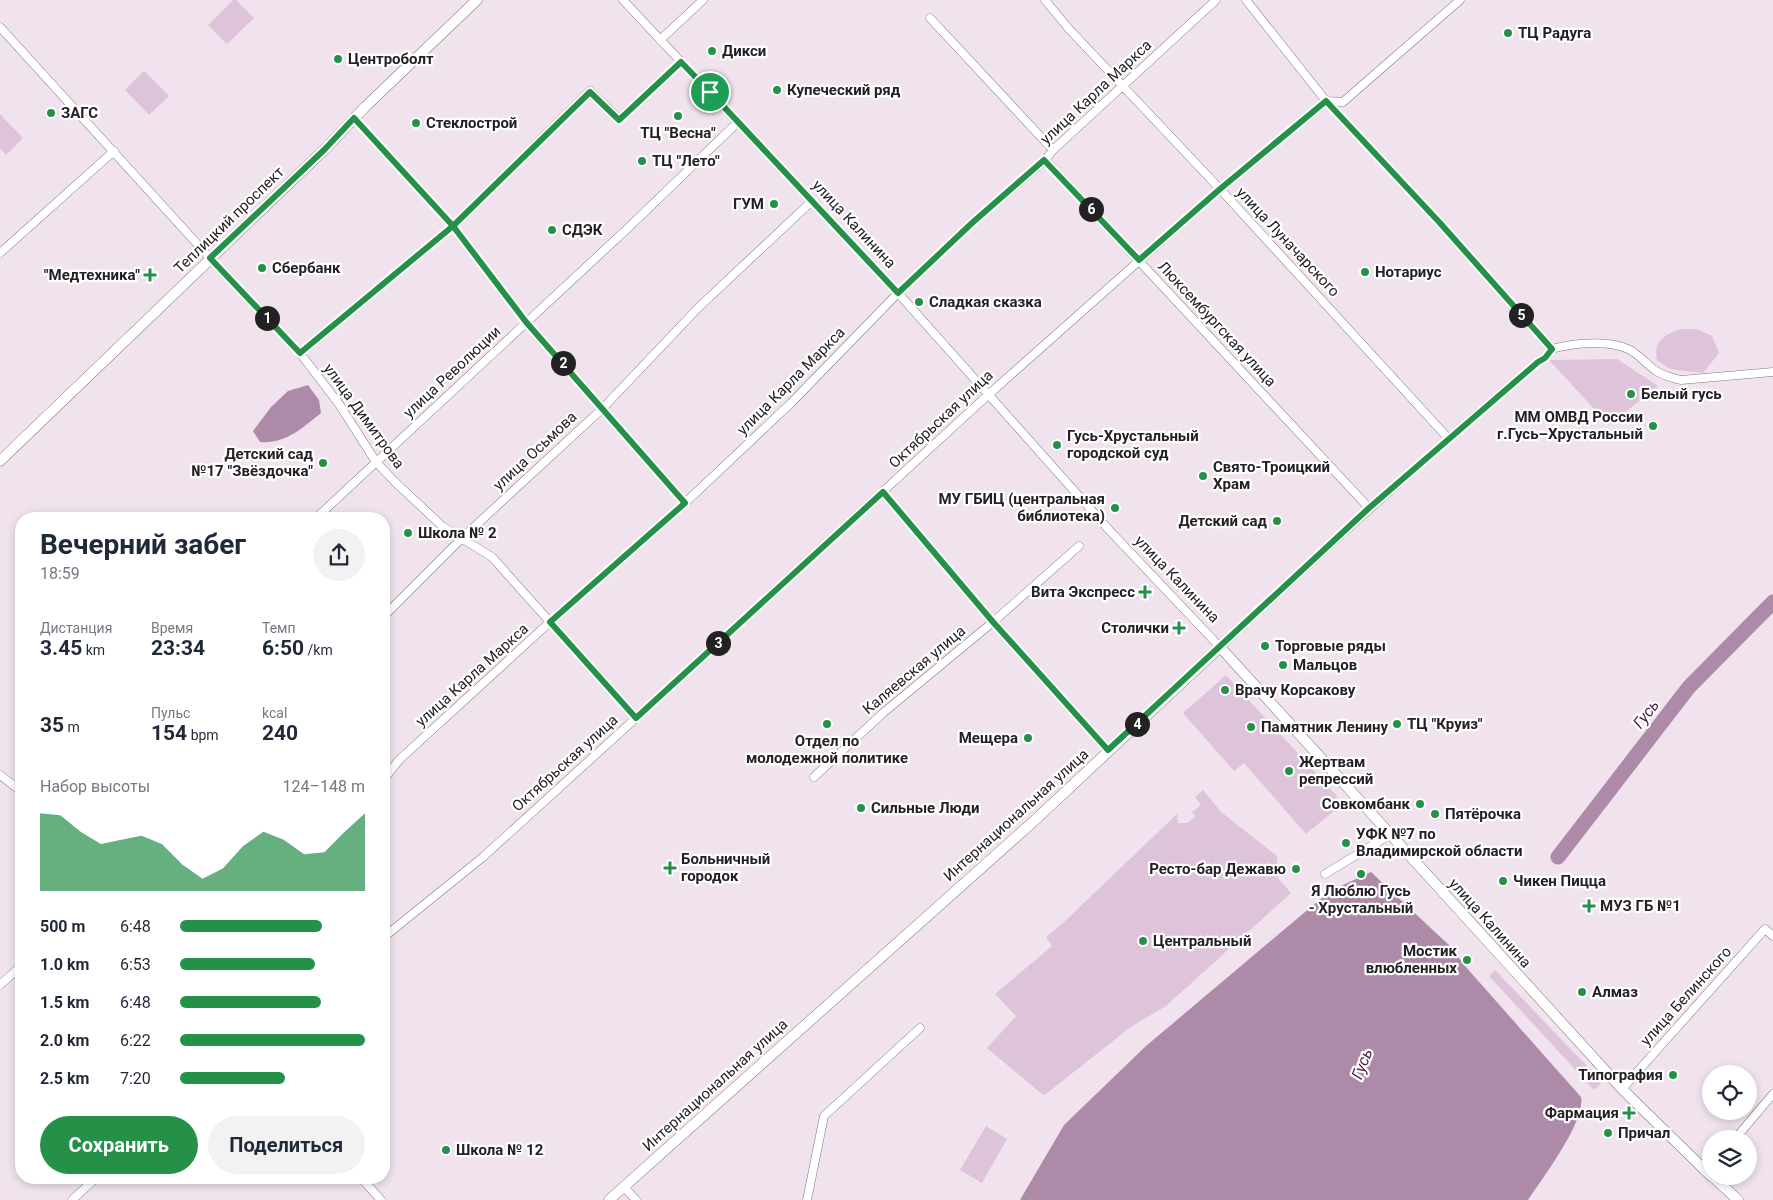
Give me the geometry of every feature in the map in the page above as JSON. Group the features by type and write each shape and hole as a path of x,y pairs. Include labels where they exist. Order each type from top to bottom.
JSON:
{"main road":[{"name":"Теплицкий проспект","path":"0,461 325,149 354,118 477,0"},
{"name":"Интернациональная улица","path":"609,1200 1034,821 1220,647"},
{"name":"улица Калинина","path":"1220,647 1622,1089 1702,1165"},
{"name":"улица Калинина","path":"1722,1185 1738,1200"}],"street":[{"name":"улица Калинина","path":"623,0 898,293 1110,531 1220,647"},
{"path":"660,40 703,0"},
{"name":"улица Луначарского","path":"1046,0 1069,29 1220,189 1448,438"},
{"name":"улица Карла Маркса","path":"390,771 399,760 550,622 685,503 791,403 898,293 1216,0"},
{"path":"1246,0 1326,101 1440,223 1552,349 1584,344 1607,345 1628,349 1656,371 1681,380 1773,372"},
{"name":"Октябрьская улица","path":"390,932 483,857 988,395 1220,189 1326,101 1343,102 1460,0"},
{"path":"930,18 1053,150"},
{"name":"улица Димитрова","path":"0,27 210,258 300,353 339,404 376,462 415,502 442,526 460,539 492,557 636,718"},
{"path":"300,353 453,226 590,92 619,120 681,62"},
{"path":"354,118 453,226 526,322 685,503"},
{"name":"улица Революции","path":"322,512 628,228 738,122"},
{"path":"0,253 114,151"},
{"name":"Люксембургская улица","path":"1044,160 1369,508"},
{"name":"улица Осьмова","path":"390,610 460,539 602,408 699,307 812,201"},
{"name":"Интернациональная улица","path":"1220,647 1369,508 1448,438 1545,358 1552,349"},
{"path":"883,492 993,622 1108,750"},
{"name":"Каляевская улица","path":"814,777 884,713 993,622 1079,546"},
{"path":"0,775 15,786"},
{"path":"1325,874 1391,834"},
{"name":"улица Белинского","path":"1622,1089 1765,929 1773,936"},
{"path":"0,985 15,971"},
{"path":"807,1200 824,1116 920,1028"},
{"path":"1742,1130 1773,1094"},
{"path":"72,1200 90,1184"},
{"path":"367,1184 381,1200"},
{"path":"624,1187 636,1200"}],"shaded area":[{"path":"233,0 236,0 254,18 227,44 208,25"},
{"path":"144,71 169,96 149,115 125,90"},
{"path":"0,114 23,138 6,155 0,149"},
{"path":"1681,329 1697,329 1712,336 1719,353 1703,373 1670,369 1657,360 1656,353 1661,339"},
{"path":"1617,359 1658,386 1609,425 1549,360"},
{"path":"1226,675 1337,796 1334,811 1306,834 1244,763 1234,771 1183,713"},
{"name":"Центральный","path":"1203,790 1221,812 1277,856 1278,878 1291,893 1166,1006 1132,1026 1043,1095 987,1048 1016,1016 995,994 1052,946 1046,937 1177,814 1178,823 1188,823 1195,816 1192,812 1201,805 1195,797"},
{"path":"1495,970 1602,1082 1594,1090 1489,976"},
{"path":"986,1126 1007,1139 982,1183 960,1170"}],"water":[{"path":"308,385 319,400 321,413 286,438 260,442 253,431 271,407 288,391"},
{"path":"1371,872 1451,947 1465,966 1581,1097 1581,1107 1570,1135 1528,1200 1020,1200 1064,1125 1146,1046 1330,891"}],"waterway":[{"name":"Гусь","path":"1558,857 1689,687 1773,602"}],"place":[{"name":"ТЦ Радуга","path":"1508,33"},
{"name":"Дикси","path":"712,51"},
{"name":"Центроболт","path":"338,59"},
{"name":"Купеческий ряд","path":"777,90"},
{"name":"ЗАГС","path":"51,113"},
{"name":"ТЦ \"Весна\"","path":"678,116"},
{"name":"Стеклострой","path":"416,123"},
{"name":"ТЦ \"Лето\"","path":"642,161"},
{"name":"ГУМ","path":"774,204"},
{"name":"СДЭК","path":"552,230"},
{"name":"Сбербанк","path":"262,268"},
{"name":"Нотариус","path":"1365,272"},
{"name":"\"Медтехника\"","path":"150,275"},
{"name":"Сладкая сказка","path":"919,302"},
{"name":"Белый гусь","path":"1631,394"},
{"name":"ММ ОМВД России г.Гусь–Хрустальный","path":"1653,426"},
{"name":"Гусь-Хрустальный городской суд","path":"1057,445"},
{"name":"Детский сад №17 \"Звёздочка\"","path":"323,463"},
{"name":"Свято-Троицкий Храм","path":"1203,476"},
{"name":"МУ ГБИЦ (центральная библиотека)","path":"1115,508"},
{"name":"Детский сад","path":"1277,521"},
{"name":"Школа № 2","path":"408,533"},
{"name":"Вита Экспресс","path":"1145,592"},
{"name":"Столички","path":"1179,628"},
{"name":"Торговые ряды","path":"1265,646"},
{"name":"Мальцов","path":"1283,665"},
{"name":"Врачу Корсакову","path":"1225,690"},
{"name":"Отдел по молодежной политике","path":"827,724"},
{"name":"ТЦ \"Круиз\"","path":"1397,724"},
{"name":"Памятник Ленину","path":"1251,727"},
{"name":"Мещера","path":"1028,738"},
{"name":"Жертвам репрессий","path":"1289,771"},
{"name":"Совкомбанк","path":"1420,804"},
{"name":"Сильные Люди","path":"861,808"},
{"name":"Пятёрочка","path":"1435,814"},
{"name":"УФК №7 по Владимирской области","path":"1346,843"},
{"name":"Больничный городок","path":"670,868"},
{"name":"Ресто-бар Дежавю","path":"1296,869"},
{"name":"Я Люблю Гусь - Хрустальный","path":"1361,874"},
{"name":"Чикен Пицца","path":"1503,881"},
{"name":"МУЗ ГБ №1","path":"1589,906"},
{"name":"Центральный","path":"1143,941"},
{"name":"Мостик влюбленных","path":"1467,960"},
{"name":"Алмаз","path":"1582,992"},
{"name":"Типография","path":"1673,1075"},
{"name":"Фармация","path":"1629,1113"},
{"name":"Причал","path":"1608,1133"},
{"name":"Школа № 12","path":"446,1150"}],"route":[{"path":"710,92 681,62 619,120 590,92 453,226 300,353 210,258 325,149 354,118 453,226 526,322 685,503 550,622 636,718 883,492 993,622 1108,750 1369,508 1448,438 1545,358 1552,349 1440,223 1326,101 1220,189 1139,260 1044,160 972,223 898,293 710,92"}]}
